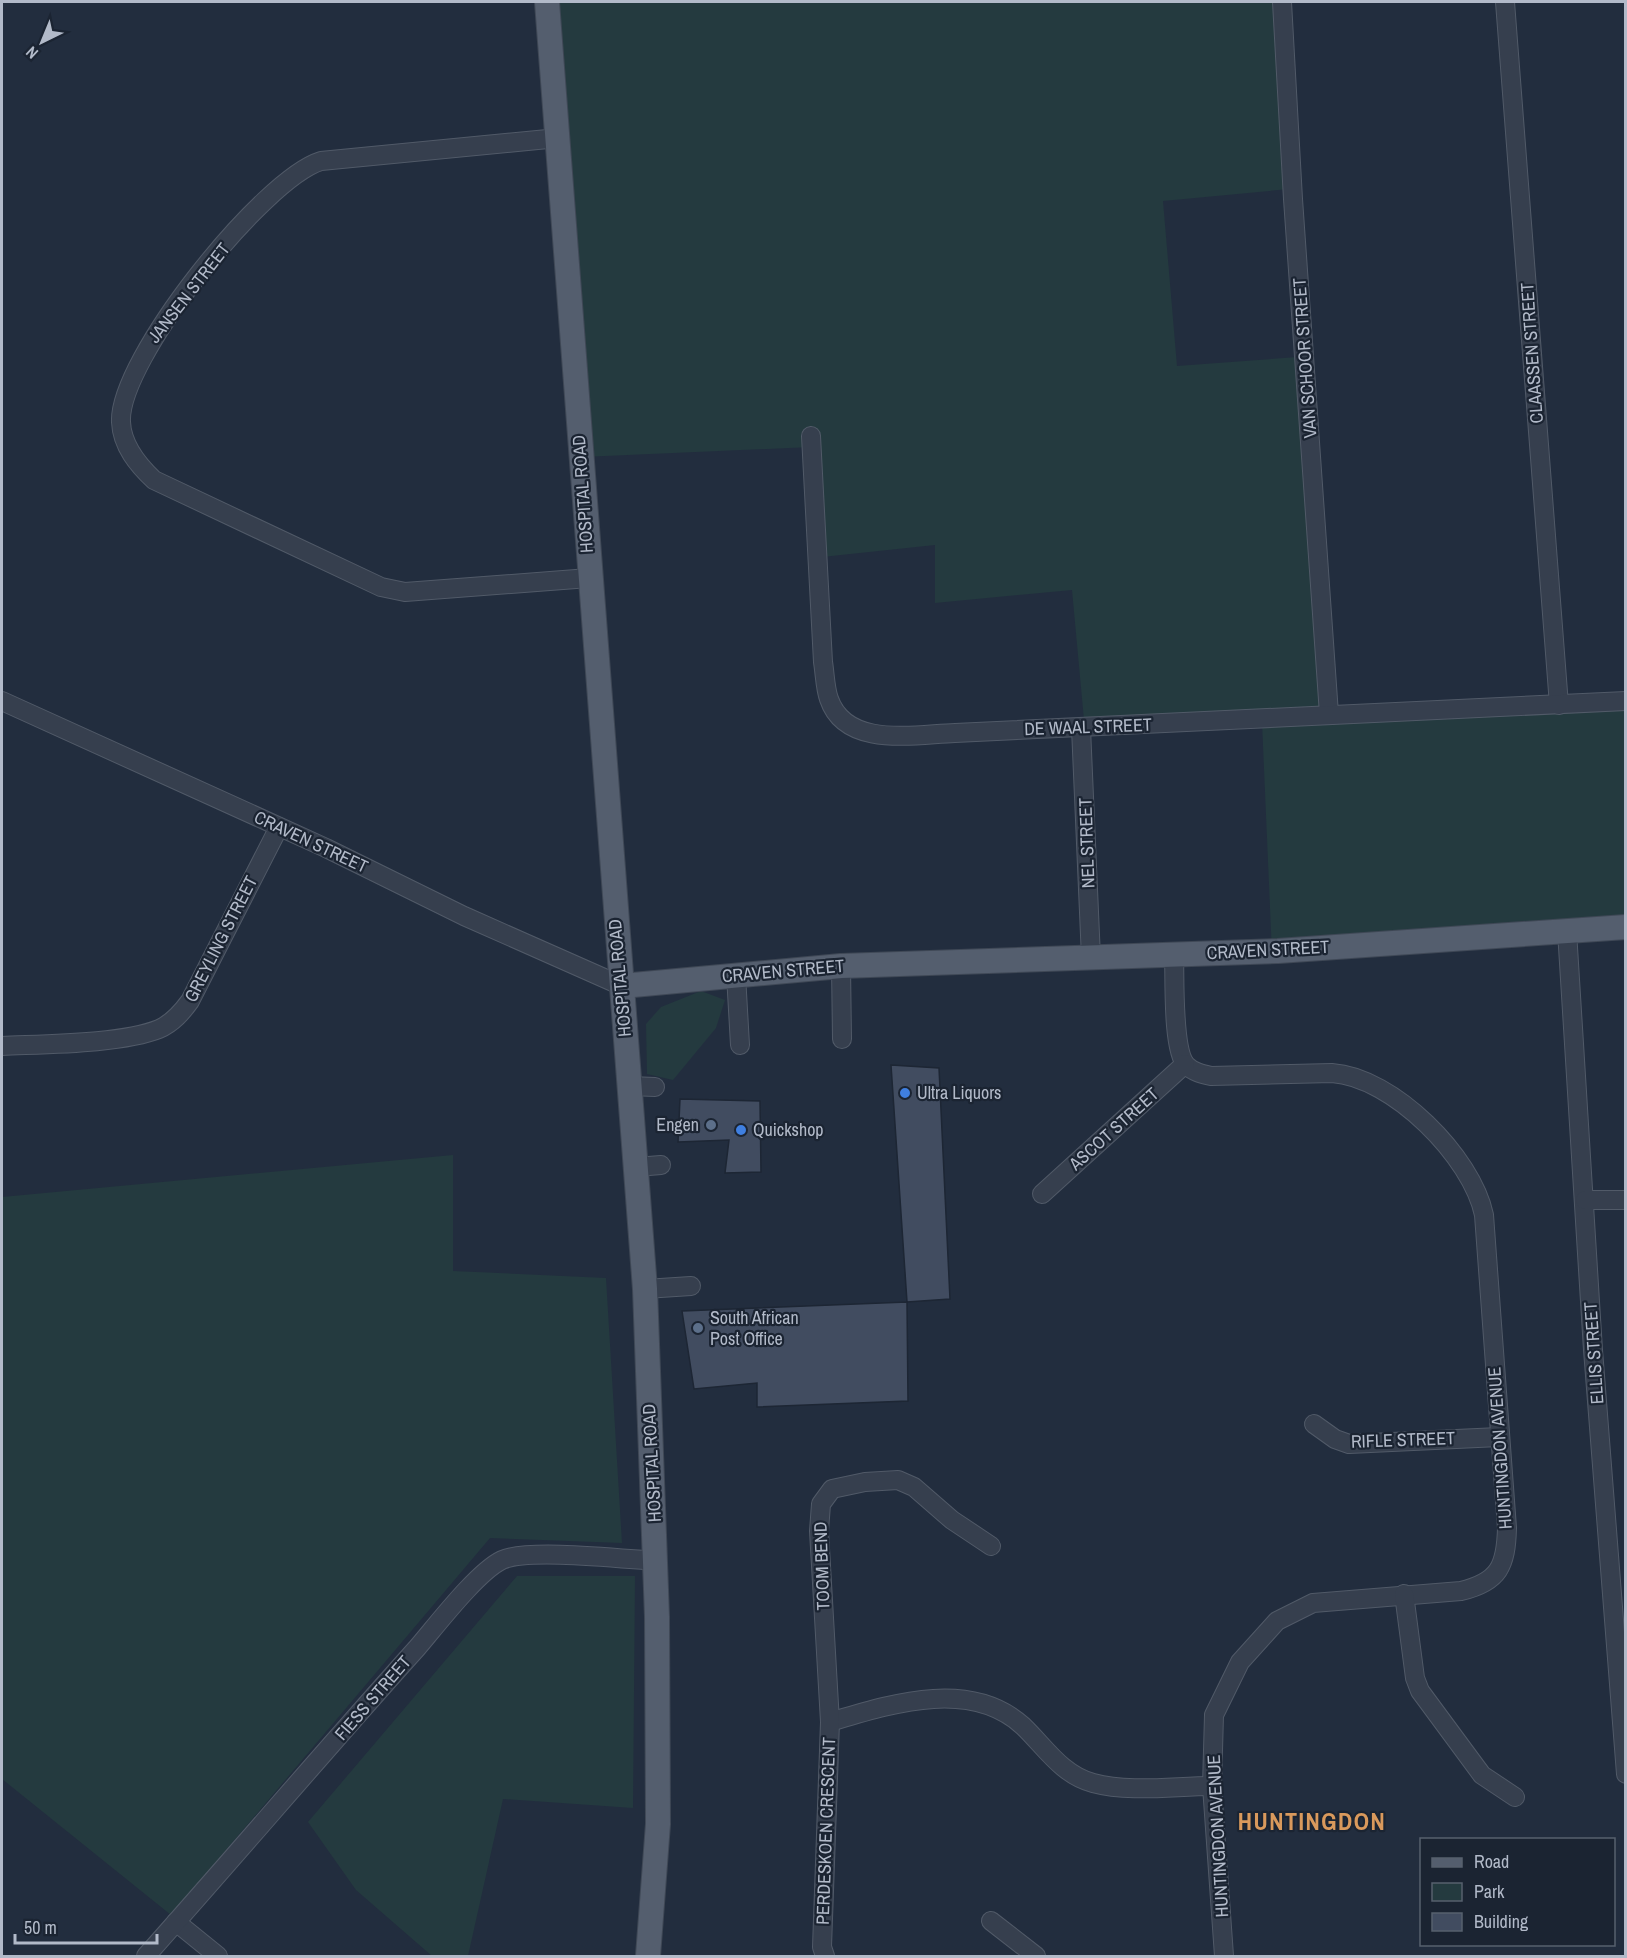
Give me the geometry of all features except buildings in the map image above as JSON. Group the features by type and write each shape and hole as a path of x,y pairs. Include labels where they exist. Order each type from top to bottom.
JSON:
{"main road":[{"name":"HOSPITAL ROAD","path":"547,2 589,578 645,1289 656,1561 658,1824 648,1956"},
{"name":"CRAVEN STREET","path":"622,986 841,966 1278,951 1626,927"}],"street":[{"name":"VAN SCHOOR STREET","path":"1282,2 1293,199 1329,714"},
{"name":"CLAASSEN STREET","path":"1505,2 1559,705"},
{"name":"JANSEN STREET","path":"558,138 321,161 294,177 261,204 171,311 136,367 123,405 121,421 123,434 131,454 154,480 381,587 405,592 589,578"},
{"name":"DE WAAL STREET","path":"811,436 823,662 829,699 838,714 862,732 883,735 1081,728 1626,701"},
{"name":"CRAVEN STREET","path":"2,700 279,827 464,916 622,986"},
{"name":"NEL STREET","path":"1081,728 1091,958"},
{"name":"GREYLING STREET","path":"2,1047 120,1037 160,1029 172,1021 190,1001 279,827"},
{"name":"ELLIS STREET","path":"1567,931 1593,1350 1626,1774"},
{"path":"1174,954 1177,1033 1185,1064"},
{"path":"841,966 842,1039"},
{"path":"736,975 740,1045"},
{"name":"ASCOT STREET","path":"1042,1194 1185,1064"},
{"name":"HUNTINGDON AVENUE","path":"1185,1064 1192,1071 1211,1076 1350,1074 1379,1087 1395,1098 1458,1157 1476,1190 1484,1215 1498,1437 1507,1528 1502,1566 1481,1586 1461,1591 1313,1603 1277,1621 1240,1662 1214,1715 1212,1786 1224,1956"},
{"path":"630,1086 655,1087"},
{"path":"636,1167 661,1165"},
{"path":"1585,1200 1626,1200"},
{"path":"645,1289 691,1286"},
{"name":"RIFLE STREET","path":"1314,1424 1335,1440 1348,1444 1498,1437"},
{"name":"TOOM BEND","path":"831,1722 819,1531 821,1504 825,1496 832,1489 843,1486 892,1480 906,1482 952,1520 992,1546"},
{"name":"FIESS STREET","path":"146,1956 436,1627 475,1584 501,1560 516,1556 538,1555 656,1561"},
{"path":"1404,1594 1415,1678 1420,1691 1482,1774 1515,1797"},
{"name":"PERDESKOEN CRESCENT","path":"825,1956 822,1947 831,1722 890,1704 955,1699 981,1701 1022,1726 1072,1774 1092,1783 1118,1787 1212,1786"},
{"path":"991,1921 1036,1956"},
{"path":"176,1922 218,1956"}],"green space":[{"path":"548,2 1288,2 1300,188 1163,201 1177,366 1311,356 1334,718 1625,704 1625,935 1272,954 1262,722 1085,731 1072,590 935,603 935,545 822,557 811,447 582,457"},
{"path":"701,991 725,1000 716,1028 673,1080 647,1074 646,1024 661,1007"},
{"path":"453,1155 453,1271 606,1278 622,1543 490,1538 171,1915 2,1779 2,1197"},
{"path":"517,1576 635,1576 633,1808 503,1799 468,1956 432,1956 356,1890 308,1822"}],"place":[{"name":"Ultra Liquors","path":"905,1093"},
{"name":"Engen","path":"711,1125"},
{"name":"Quickshop","path":"741,1130"},
{"name":"South African Post Office","path":"698,1328"}],"district":[{"name":"HUNTINGDON","path":"1312,1822"}]}
